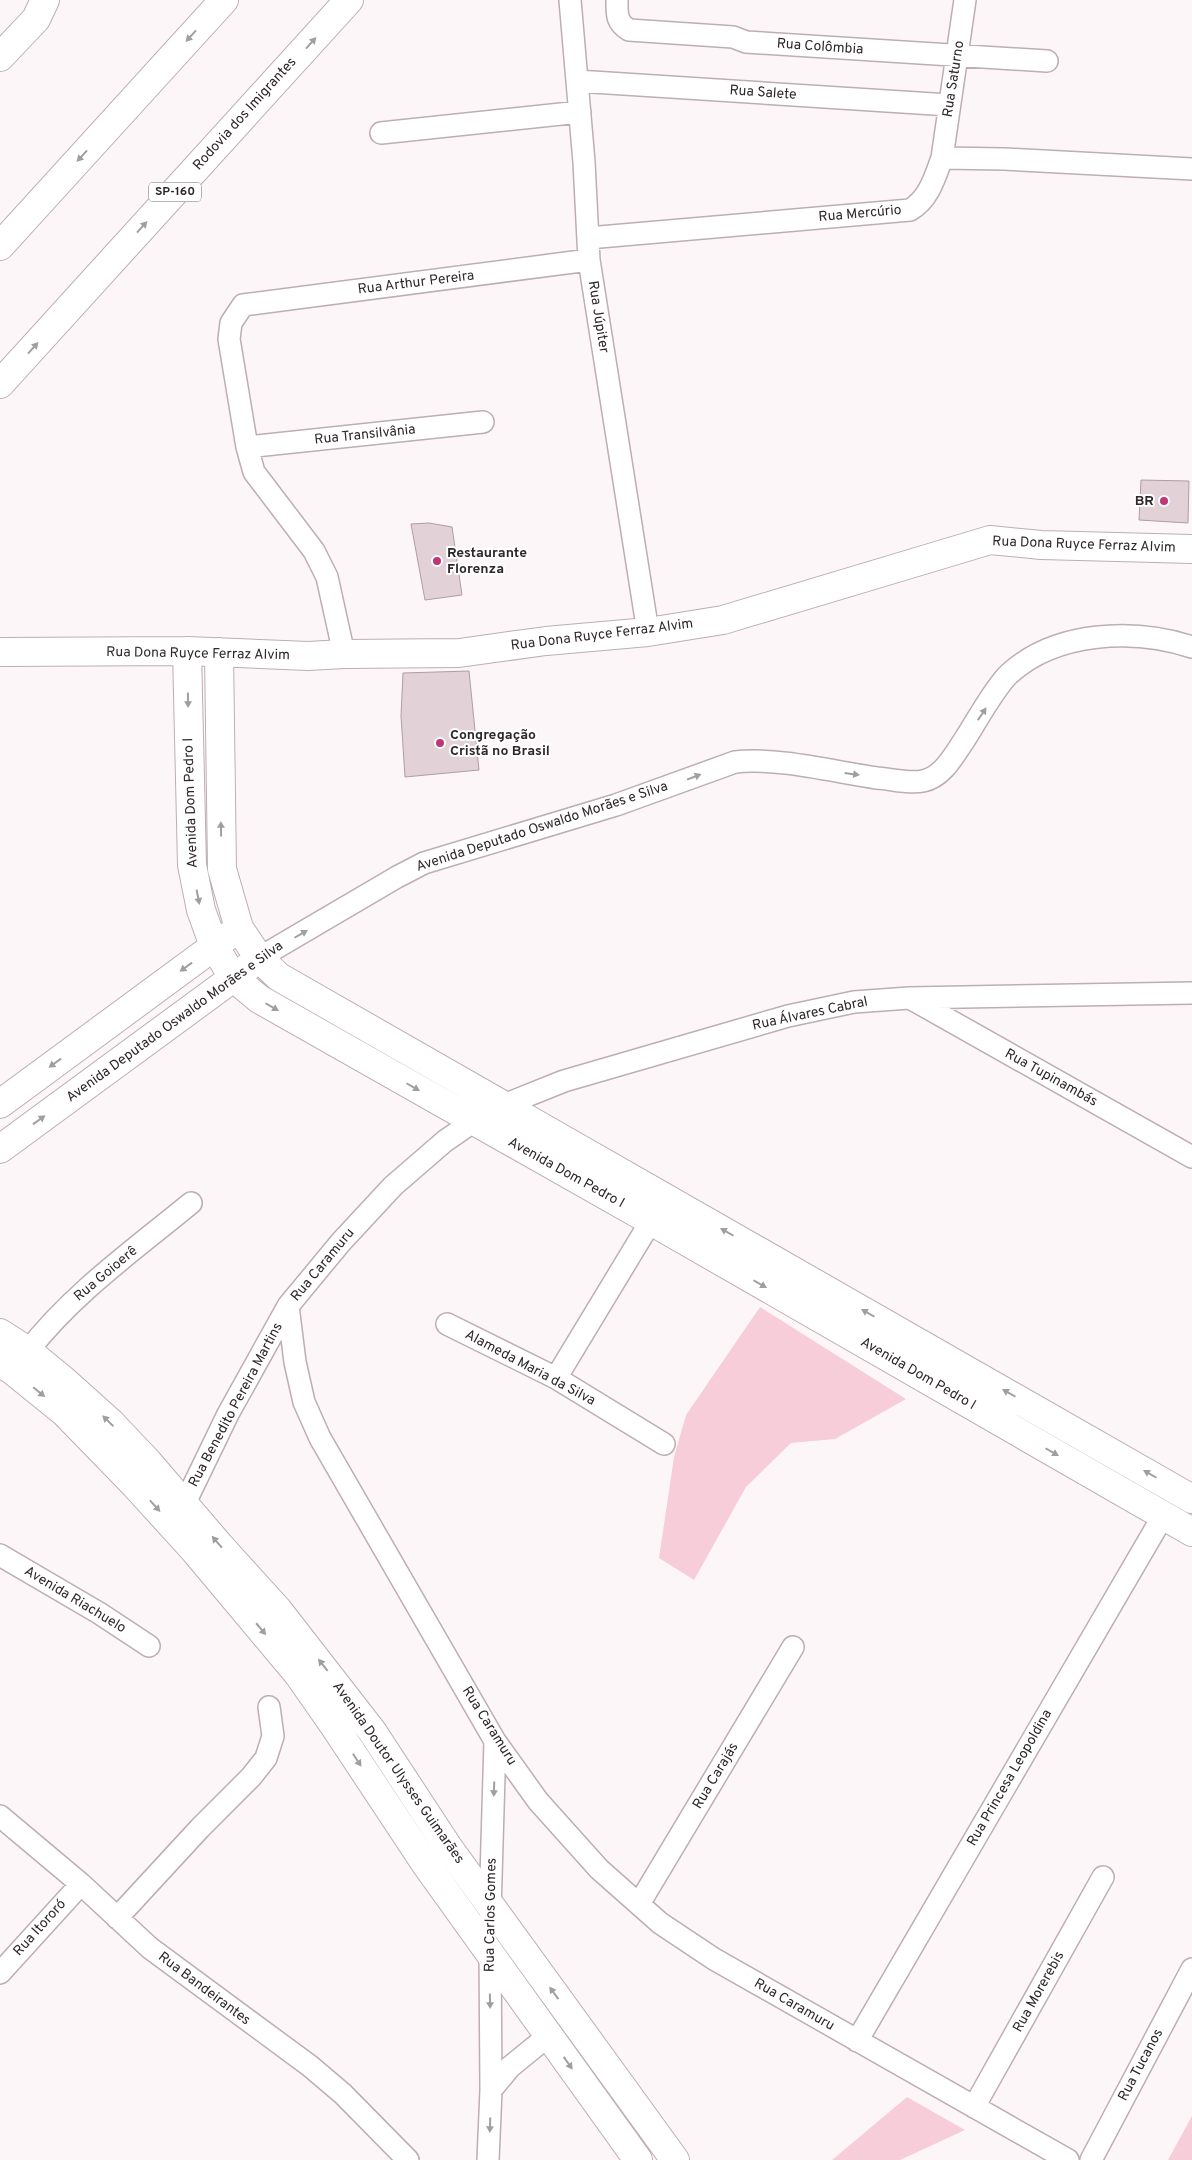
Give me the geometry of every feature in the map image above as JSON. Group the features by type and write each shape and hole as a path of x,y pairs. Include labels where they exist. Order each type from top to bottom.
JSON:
{"main road":[{"path":"0,57 36,19 45,0"},
{"path":"0,246 224,0"},
{"name":"Rodovia dos Imigrantes","path":"0,384 349,0"},
{"name":"Rua Dona Ruyce Ferraz Alvim","path":"0,652 187,651 308,656 459,653 546,641 648,632 723,620 990,540 1041,545 1192,549"},
{"name":"Avenida Dom Pedro I","path":"187,651 192,865 201,910 214,946 233,977 259,999 651,1221 1192,1532"},
{"name":"Avenida Dom Pedro I","path":"219,652 222,869 239,928 259,958 279,977 1192,1498"},
{"path":"0,1104 239,928"},
{"name":"Avenida Deputado Oswaldo Morães e Silva","path":"0,1149 259,958"},
{"name":"Avenida Doutor Ulysses Guimarães","path":"0,1333 28,1351 111,1423 148,1462 278,1610 372,1731 448,1847 675,2160"},
{"name":"Avenida Doutor Ulysses Guimarães","path":"0,1363 12,1370 64,1412 135,1484 196,1551 298,1674 425,1863 638,2160"},
{"path":"1020,1433 1034,1408"},
{"path":"548,2036 559,2028 570,2029 645,2131 657,2136"}],"street":[{"name":"Rua Júpiter","path":"570,0 580,112 589,260 648,632"},
{"name":"Rua Colômbia","path":"618,0 617,16 622,26 629,30 732,36 746,42 1047,61"},
{"name":"Rua Saturno","path":"942,158 965,0"},
{"name":"Rua Salete","path":"576,81 949,105"},
{"path":"381,133 580,112"},
{"path":"942,158 1004,159 1192,169"},
{"name":"Rua Mercúrio","path":"588,238 910,210 925,197 942,158"},
{"name":"Rua Arthur Pereira","path":"247,447 229,340 231,323 243,305 589,260"},
{"name":"Rua Transilvânia","path":"247,447 482,422"},
{"path":"247,447 254,472 314,551 327,577 344,654"},
{"name":"Avenida Deputado Oswaldo Morães e Silva","path":"259,958 424,863 616,805 735,762 746,760 780,763 862,776 910,782 923,781 944,769 1008,676 1025,660 1043,650 1101,637 1140,636 1192,647"},
{"name":"Rua Álvares Cabral","path":"474,1121 504,1104 564,1081 788,1016 854,1002 910,998 1192,993"},
{"name":"Rua Tupinambás","path":"910,998 1192,1157"},
{"name":"Rua Caramuru","path":"474,1121 445,1141 393,1186 341,1242 288,1306 295,1362 302,1394 320,1438 495,1741 538,1801 599,1869 660,1923 714,1959 1068,2160"},
{"name":"Rua Goioerê","path":"28,1351 46,1328 72,1301 191,1203"},
{"path":"556,1378 651,1221"},
{"name":"Rua Benedito Pereira Martins","path":"184,1505 228,1414 288,1306"},
{"name":"Alameda Maria da Silva","path":"447,1324 556,1378 664,1444"},
{"name":"Rua Princesa Leopoldina","path":"857,2041 1163,1516"},
{"name":"Avenida Riachuelo","path":"0,1555 99,1613 149,1646"},
{"name":"Rua Carajás","path":"639,1904 793,1647"},
{"path":"118,1918 200,1828 252,1777 266,1758 273,1736 269,1707"},
{"name":"Rua Carlos Gomes","path":"488,2160 491,2090 490,1952 495,1741"},
{"name":"Rua Bandeirantes","path":"0,1816 80,1884 150,1948 310,2066 343,2094 408,2160"},
{"name":"Rua Morerebis","path":"974,2107 1103,1877"},
{"name":"Rua Itororó","path":"0,1973 80,1884"},
{"name":"Rua Tucanos","path":"1091,2160 1192,1970"},
{"path":"491,2090 510,2067 548,2036"}],"shaded area":[{"path":"760,1307 906,1399 835,1439 791,1443 746,1487 694,1580 659,1558 674,1457 686,1415"},
{"path":"907,2097 965,2130 900,2160 832,2160"},
{"path":"1192,2116 1192,2160 1168,2160"}],"building":[{"name":"BR","path":"1141,480 1189,481 1188,523 1139,520"},
{"name":"Restaurante Florenza","path":"429,523 452,527 462,595 425,600 411,524"},
{"name":"Congregação Cristã no Brasil","path":"469,671 479,770 405,777 401,716 403,673"}],"place":[{"name":"BR","path":"1164,501"},
{"name":"Restaurante Florenza","path":"437,561"},
{"name":"Congregação Cristã no Brasil","path":"440,743"}]}
